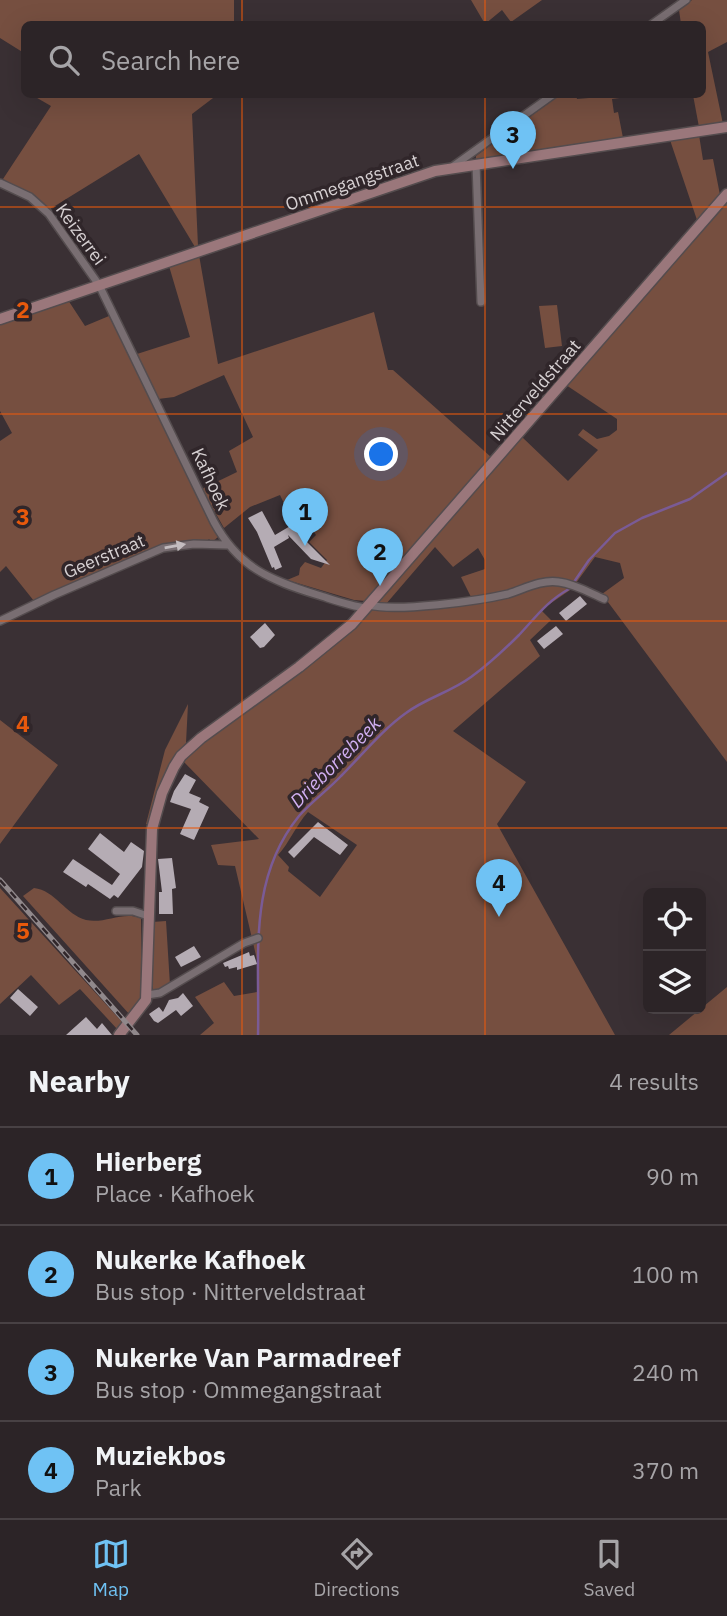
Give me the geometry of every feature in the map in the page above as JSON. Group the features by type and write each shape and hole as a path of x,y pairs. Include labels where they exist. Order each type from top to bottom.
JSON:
{"main road":[{"name":"Ommegangstraat","path":"0,319 417,176 451,167 727,127"},
{"name":"Nitterveldstraat","path":"148,995 152,829 162,793 181,756 201,738 334,639 368,606 727,194"},
{"path":"119,1035 144,1006 148,995"}],"street":[{"path":"656,21 686,0"},
{"path":"451,167 548,98"},
{"path":"477,164 481,302"},
{"name":"Keizerrei","path":"0,183 30,197 49,214 99,285"},
{"name":"Kafhoek","path":"99,285 227,545 251,568 282,583 343,603 368,606 407,606 481,599 550,581 573,585 604,599"},
{"name":"Geerstraat","path":"0,621 54,594 163,548 194,544 227,545"},
{"path":"116,911 133,911 149,916"},
{"path":"148,995 160,993 244,943 258,938"}],"shaded area":[{"path":"0,0 234,0 234,21 21,21 21,51 0,38"},
{"path":"471,0 542,0 512,21 502,10 489,21 483,21"},
{"path":"692,0 727,0 727,42 708,52 723,124 699,127 694,98 706,98 706,21 681,21 679,10"},
{"path":"37,98 213,98 192,114 198,246 195,247 139,154 50,209 3,179 51,106"},
{"path":"555,98 620,98 612,99 614,113 618,112 623,138 476,160 476,156"},
{"path":"699,135 703,160 713,159 720,195 727,189 727,762 602,594 624,578 620,563 595,557 576,583 550,577 507,591 471,597 461,577 485,569 485,560 478,548 453,567 435,547 386,604 377,604 522,437 568,481 598,450 578,435 583,429 597,439 609,436 617,430 617,419 566,385 661,279 654,271 698,223 670,140"},
{"path":"199,255 218,364 374,312 388,370 393,370 491,457 366,601 354,600 287,580 299,575 305,562 321,568 327,560 309,542 316,535 304,518 293,522 280,495 250,507 224,528 202,489 237,472 229,451 253,437 224,375 174,397 158,399 137,354 190,337 169,266"},
{"path":"68,300 85,326 109,316 218,537 212,542 209,539 204,543 174,544 34,601 6,566 0,572 0,441 12,433 0,411 0,323"},
{"path":"557,305 562,346 545,348 539,306"},
{"path":"549,584 573,588 541,610 551,620 530,640 540,656 453,731 526,782 497,824 615,1035 200,1035 214,1023 195,997 224,982 234,996 257,992 258,964 235,866 218,865 211,845 259,839 183,761 193,748 341,639 373,609 461,603","holes":["308,812 357,845 320,897 288,871 289,867 278,855"]},
{"path":"188,704 186,743 174,756 150,824 146,824 165,750"},
{"path":"0,720 58,765 0,844"},
{"path":"0,888 123,1023 118,1030 80,989 59,1005 31,975 0,1004"},
{"path":"34,888 48,893 72,913 86,920 127,916 141,918 142,997 130,1015 23,896"},
{"path":"166,921 170,985 161,990 153,990 152,922"},
{"path":"727,987 727,1035 669,1035 694,1014 706,1014 706,1004"}],"building":[{"path":"262,511 275,535 297,522 302,530 298,533 330,565 311,559 288,535 289,538 274,547 282,567 275,570 272,568 248,518"},
{"path":"580,596 587,604 566,621 559,613"},
{"path":"265,623 275,635 260,648 250,637"},
{"path":"556,626 563,634 544,649 537,641"},
{"path":"185,774 196,780 189,793 201,798 199,802 209,807 194,840 180,834 191,809 170,802"},
{"path":"318,822 348,845 340,855 314,837 294,858 288,852"},
{"path":"100,833 124,852 131,842 144,851 142,867 118,898 114,895 110,899 63,872 73,859 112,885 120,874 88,849"},
{"path":"172,858 176,888 172,889 173,914 159,914 159,892 162,892 158,859"},
{"path":"194,946 201,957 181,967 175,957"},
{"path":"249,952 250,956 254,955 257,964 237,970 237,967 225,967 223,963"},
{"path":"18,989 38,1007 30,1016 10,998"},
{"path":"183,993 193,1006 181,1016 176,1010 158,1023 154,1021 149,1014 159,1007 163,1012 169,1000 178,998"},
{"path":"86,1017 97,1029 102,1023 112,1035 66,1035"}],"waterway":[{"name":"Drieborrebeek","path":"574,582 589,560 615,533 642,518 690,499 727,473"},
{"name":"Drieborrebeek","path":"258,1035 258,949 264,893 271,866 282,841 299,816 397,720 477,672 508,646 548,604 569,589"}],"railway":[{"path":"0,880 137,1035"}],"place":[{"name":"Nukerke Van Parmadreef","path":"513,169"},
{"name":"Hierberg","path":"305,546"},
{"name":"Nukerke Kafhoek","path":"380,586"},
{"name":"Muziekbos","path":"499,917"}]}
